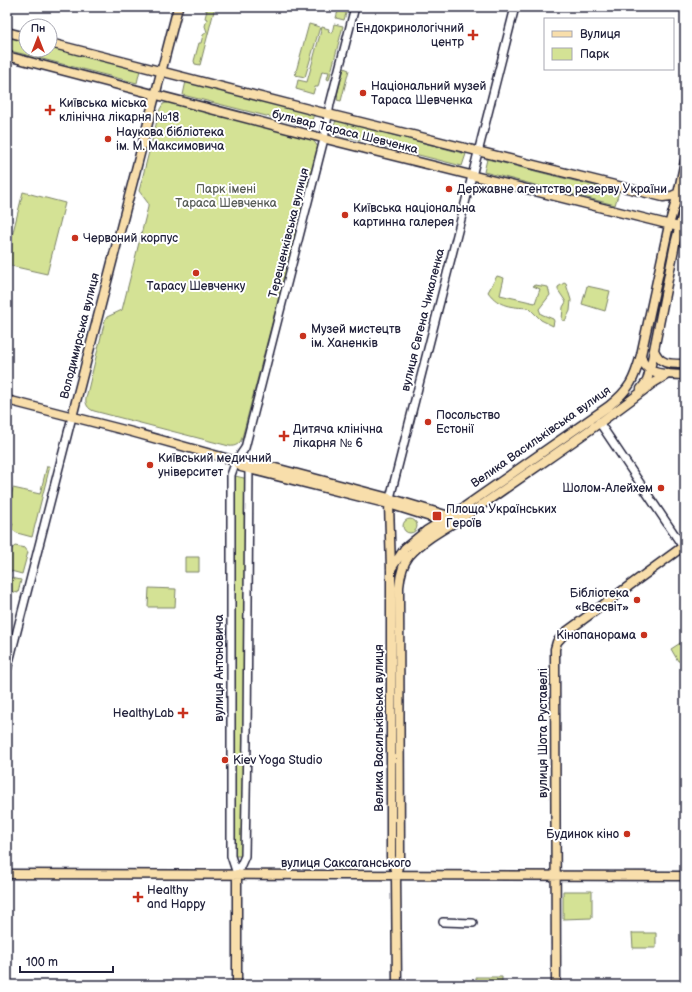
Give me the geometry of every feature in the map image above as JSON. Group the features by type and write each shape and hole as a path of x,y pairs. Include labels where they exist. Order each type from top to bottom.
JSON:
{"main road":[{"name":"Володимирська вулиця","path":"72,417 178,7"},
{"path":"7,32 18,35"},
{"name":"бульвар Тараса Шевченка","path":"58,45 663,197 681,192"},
{"name":"бульвар Тараса Шевченка","path":"7,56 324,139 679,227"},
{"name":"Велика Васильківська вулиця","path":"397,985 396,876 400,857 400,576 405,562 417,548 452,520 620,397 631,383 641,355 669,225 681,192 685,161"},
{"name":"Велика Васильківська вулиця","path":"637,396 647,380 650,370 679,227 685,206"},
{"path":"654,350 658,359 663,362 685,364"},
{"path":"641,355 644,364 650,370 668,374 685,375"},
{"name":"Велика Васильківська вулиця","path":"396,876 391,857 391,568 405,548 440,521 452,520 668,374"},
{"path":"7,400 155,438 236,461 243,459 249,465 389,501 452,520"},
{"path":"389,501 440,521"},
{"path":"389,501 391,568"},
{"name":"вулиця Шота Руставелі","path":"556,985 554,649 557,642 572,627 684,547"},
{"name":"вулиця Саксаганського","path":"7,874 685,876"},
{"name":"вулиця Антоновича","path":"236,985 237,874"}],"street":[{"name":"Терещенківська вулиця","path":"236,461 244,448 324,139 355,7"},
{"name":"вулиця Євгена Чикаленка","path":"389,501 515,7"},
{"name":"Володимирська вулиця","path":"7,670 72,417"},
{"path":"599,422 684,547"},
{"name":"вулиця Антоновича","path":"236,461 231,475 231,856 237,874"},
{"name":"вулиця Антоновича","path":"237,874 245,856 248,740 249,465"},
{"path":"443,922 473,923"}],"green space":[{"path":"205,7 215,7 200,65 195,64 194,61 199,43 201,43 203,35 207,32 205,26 207,19 205,18 207,10 205,10"},
{"path":"339,7 348,7 344,20 336,18"},
{"path":"309,24 320,27 305,77 295,75"},
{"path":"334,24 343,26 329,80 327,79 329,72 322,71 318,87 315,87 313,94 296,89 298,80 307,82 322,27 329,29 328,32 332,33"},
{"path":"7,36 18,39 18,53 7,50"},
{"path":"58,49 140,70 137,83 39,58 58,58"},
{"path":"344,68 349,70 341,101 337,100 337,95"},
{"path":"186,81 314,114 310,127 183,95"},
{"name":"Парк імені Тараса Шевченка","path":"170,102 313,140 318,147 242,438 239,443 233,446 94,411 89,408 86,402 105,320 107,317 122,310 148,207 148,203 139,191 160,109 163,104"},
{"path":"336,120 466,154 462,166 332,133"},
{"path":"487,159 619,192 615,205 484,172"},
{"path":"23,192 65,203 47,274 7,265 7,256"},
{"path":"497,276 504,278 500,295 535,303 540,289 533,286 548,287 550,295 539,309 541,314 553,319 553,326 541,320 529,308 506,305 492,297 488,292"},
{"path":"564,283 566,284 571,300 570,311 565,321 562,320 563,307 566,302 558,290 558,287"},
{"path":"587,286 610,291 605,311 582,304"},
{"path":"47,466 50,466 32,537 17,533 11,529 13,524 7,522 7,512 13,488 40,494"},
{"path":"231,475 248,479 245,856 231,856"},
{"path":"407,519 413,519 417,523 417,529 413,533 407,533 403,529 403,523"},
{"path":"15,546 25,548 28,552 22,574 7,570 7,553"},
{"path":"185,557 199,557 199,572 185,572"},
{"path":"7,577 21,580 18,593 7,590"},
{"path":"149,588 176,589 175,607 148,607"},
{"path":"685,640 685,662 678,661 671,649"},
{"path":"563,891 592,891 592,918 563,919"},
{"path":"632,933 656,933 656,948 633,948"},
{"path":"476,977 502,977 502,985 476,985"}],"place":[{"name":"Ендокринологічний центр","path":"473,35"},
{"name":"Національний музей Тараса Шевченка","path":"363,93"},
{"name":"Київська міська клінічна лікарня №18","path":"50,110"},
{"name":"Наукова бібліотека ім. М. Максимовича","path":"108,139"},
{"name":"Державне агентство резерву України","path":"449,189"},
{"name":"Київська національна картинна галерея","path":"345,215"},
{"name":"Червоний корпус","path":"75,238"},
{"name":"Тарасу Шевченку","path":"196,273"},
{"name":"Музей мистецтв ім. Ханенків","path":"303,336"},
{"name":"Посольство Естонії","path":"428,422"},
{"name":"Дитяча клінічна лікарня № 6","path":"284,436"},
{"name":"Київський медичний університет","path":"150,465"},
{"name":"Шолом-Алейхем","path":"661,488"},
{"name":"Площа Українських Героїв","path":"437,516"},
{"name":"Бібліотека «Всесвіт»","path":"637,600"},
{"name":"Кінопанорама","path":"644,635"},
{"name":"HealthyLab","path":"183,713"},
{"name":"Kiev Yoga Studio","path":"225,760"},
{"name":"Будинок кіно","path":"627,834"},
{"name":"Healthy and Happy","path":"138,897"}]}
